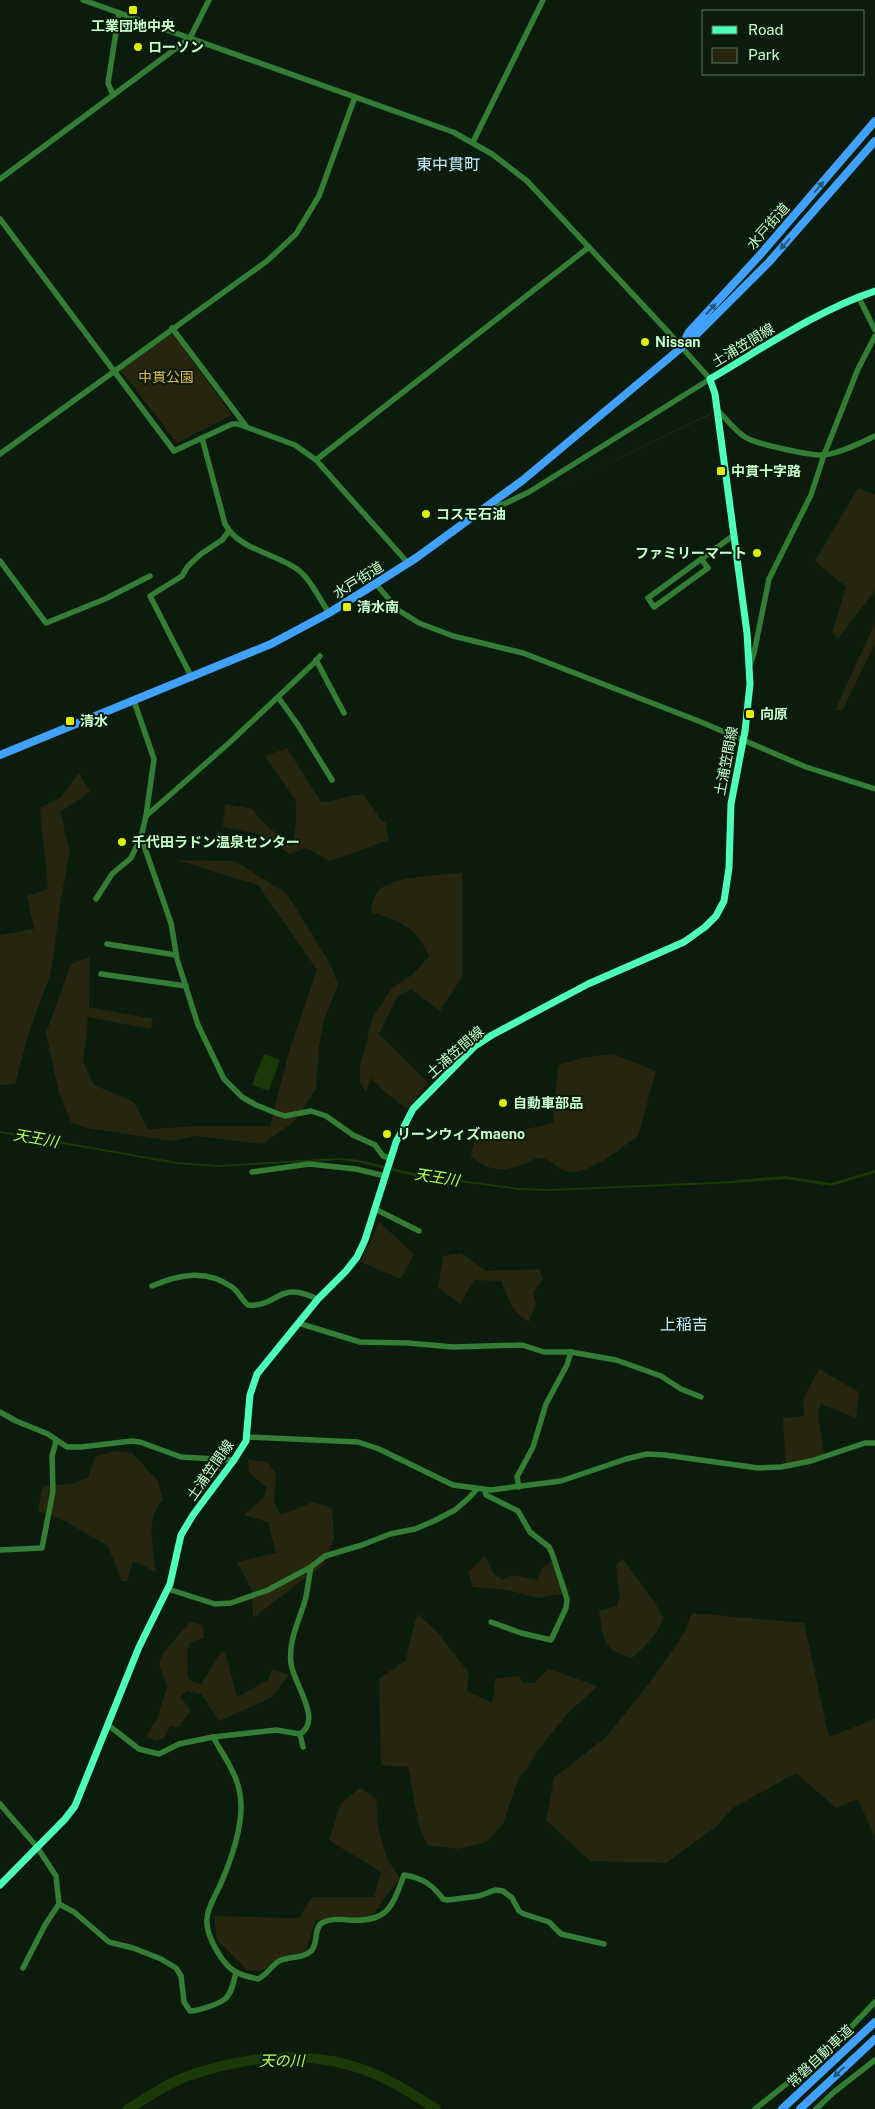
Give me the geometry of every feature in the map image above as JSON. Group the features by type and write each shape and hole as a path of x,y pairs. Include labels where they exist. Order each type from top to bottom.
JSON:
{"highway":[{"name":"水戸街道","path":"681,347 689,332 760,255 875,122"},
{"name":"水戸街道","path":"0,755 192,678 271,644 329,613 408,564 486,508 570,442 694,337 767,264 875,141"},
{"name":"常磐自動車道","path":"782,2109 875,2022"},
{"name":"常磐自動車道","path":"800,2109 875,2039"}],"main road":[{"name":"土浦笠間線","path":"0,1885 65,1819 75,1806 139,1647 168,1589 184,1530 234,1460 247,1437 250,1395 257,1374 318,1299 357,1257 365,1240 399,1134 413,1109 475,1046 518,1020 588,984 674,948 698,934 716,916 724,901 728,882 731,804 750,695 750,665 715,394 710,379 806,322 858,296 875,291"}],"street":[{"path":"83,0 452,132 473,142 527,181 710,379 529,492 504,504 486,508"},
{"path":"0,179 190,38 209,0"},
{"path":"473,142 543,0"},
{"path":"114,95 108,83 119,13"},
{"path":"0,454 267,261 296,234 319,196 355,97"},
{"path":"0,219 174,451 232,424 246,427 294,445 316,460 408,564"},
{"path":"316,460 589,246"},
{"path":"858,296 875,330"},
{"path":"172,328 246,427"},
{"path":"750,665 769,579 784,544 809,500 824,455 858,369 875,336"},
{"path":"717,410 738,432 752,441 824,455 875,436"},
{"path":"202,438 225,524 229,531 238,540 284,561 299,571 329,613"},
{"path":"192,678 150,596 182,576 188,566 201,554 222,540 229,531"},
{"path":"701,559 708,568 654,607 648,598 701,559 734,536"},
{"path":"0,561 46,622 105,599 150,576"},
{"path":"376,584 398,610 419,623 452,636 523,652 819,772 875,789"},
{"path":"146,816 230,744 318,658 344,713"},
{"path":"278,697 332,780"},
{"path":"96,899 112,874 131,858 141,836 146,816 154,760 134,701"},
{"path":"141,836 171,923 176,955 198,1025 217,1066 231,1088 256,1106 284,1116 305,1111 326,1116 353,1134 375,1145 383,1156 390,1161"},
{"path":"107,944 176,955"},
{"path":"101,974 186,986"},
{"path":"252,1172 310,1164 386,1174"},
{"path":"375,1209 420,1231"},
{"path":"152,1286 174,1276 196,1275 218,1280 234,1288 248,1305 264,1305 277,1297 294,1292 318,1299"},
{"path":"298,1323 368,1343 408,1343 462,1348 522,1345 544,1352 571,1352 616,1360 661,1376 681,1389 700,1397"},
{"path":"518,1487 517,1477 533,1447 546,1404 567,1365 571,1352"},
{"path":"0,1412 16,1421 48,1434 66,1447 132,1441 148,1444 181,1457 234,1460"},
{"path":"247,1437 358,1442 379,1449 442,1480 476,1490 560,1481 647,1454 758,1468 794,1465 865,1443 875,1443"},
{"path":"0,1550 42,1548 53,1491 52,1456 56,1441"},
{"path":"168,1589 215,1604 231,1603 268,1590 311,1566 324,1556 362,1546 390,1534 415,1529 434,1521 455,1510 476,1490"},
{"path":"485,1490 486,1495 518,1511 530,1532 549,1547 567,1599 566,1608 551,1640 520,1633 491,1622"},
{"path":"300,1734 307,1728 309,1711 291,1666 290,1650 293,1631 305,1598 311,1566"},
{"path":"108,1726 139,1749 159,1754 179,1744 213,1737 276,1730 300,1734"},
{"path":"300,1734 303,1747"},
{"path":"213,1737 237,1778 241,1808 237,1836 227,1869 207,1915 207,1927 210,1938 227,1964 236,1972 258,1979 278,1962 310,1953 315,1946 318,1926 322,1922 338,1919 365,1921 379,1918 395,1898 404,1875 425,1881 435,1888 443,1899 448,1900 479,1896 495,1890 503,1892 512,1898 524,1914 549,1922 561,1934 604,1944"},
{"path":"0,1804 37,1847 56,1876 59,1904 23,1968"},
{"path":"59,1904 74,1912 109,1942 133,1948 161,1959 176,1968 181,1976 184,2002 190,2011 202,2009 225,1999 230,1992 236,1972"},
{"path":"755,2109 830,2049 875,2002"},
{"path":"816,2109 834,2092 875,2060"}],"green space":[{"name":"中貫公園","path":"172,333 232,415 177,443 122,372 115,372"},
{"path":"715,411 710,415 551,491"},
{"path":"858,488 875,494 875,591 838,638 832,633 846,587 815,561"},
{"path":"875,623 875,644 842,711 835,710"},
{"path":"287,748 321,802 333,801 354,795 364,795 381,820 386,823 389,840 330,861 306,848 290,854 256,833 223,827 225,804 253,809 270,829 293,842 296,824 296,801 265,756"},
{"path":"79,773 90,792 60,812 70,851 61,899 51,973 29,1032 15,1084 0,1085 0,935 34,929 27,896 48,889 40,808 61,797"},
{"path":"176,860 235,861 287,894 331,965 338,985 324,1020 319,1046 316,1089 294,1122 262,1144 197,1136 172,1141 87,1128 71,1122 59,1093 46,1033 71,964 90,957 89,1007 153,1019 151,1029 88,1017 83,1062 94,1085 134,1102 148,1129 204,1126 270,1126 290,1048 317,970 258,885"},
{"path":"462,873 462,977 440,1011 411,989 397,997 379,1034 428,1083 407,1109 382,1090 371,1078 366,1092 360,1082 360,1066 373,1017 392,988 412,975 429,956 419,938 413,932 390,918 371,912 372,904 379,890 386,885 418,877"},
{"path":"612,1054 656,1071 638,1136 612,1155 591,1167 572,1172 563,1170 543,1158 535,1159 516,1167 496,1169 484,1165 471,1156 474,1141 553,1123 558,1065 582,1058"},
{"path":"379,1222 414,1254 401,1279 361,1262"},
{"path":"461,1253 486,1271 539,1269 543,1279 533,1293 536,1303 529,1322 518,1315 508,1299 501,1281 474,1280 460,1304 438,1288 443,1256"},
{"path":"819,1369 859,1392 856,1418 821,1404 818,1413 824,1455 786,1464 783,1418 804,1416 803,1399"},
{"path":"113,1451 132,1453 158,1481 163,1500 157,1507 152,1524 152,1544 156,1572 133,1561 127,1581 122,1581 108,1546 59,1518 38,1511 43,1486 72,1484 88,1478 95,1457"},
{"path":"248,1459 267,1462 276,1474 274,1502 281,1515 313,1502 332,1508 334,1539 323,1565 253,1618 252,1590 237,1562 276,1553 268,1522 244,1515 264,1497 267,1488 249,1473"},
{"path":"485,1556 494,1574 502,1580 512,1575 537,1580 542,1568 555,1559 570,1593 537,1598 508,1590 473,1587 468,1572"},
{"path":"623,1559 655,1603 663,1618 654,1635 632,1658 612,1651 604,1639 599,1611 617,1606 620,1595 616,1565"},
{"path":"692,1613 804,1623 829,1737 875,1719 875,1838 858,1799 836,1808 796,1773 733,1808 716,1827 666,1863 590,1861 546,1820 554,1778 607,1736 651,1681 683,1635"},
{"path":"418,1614 439,1634 469,1673 467,1691 492,1703 496,1678 519,1676 523,1683 534,1683 548,1669 598,1686 568,1713 536,1753 527,1769 518,1779 503,1824 484,1843 457,1849 427,1845 419,1825 408,1767 381,1765 379,1679 406,1660"},
{"path":"190,1622 203,1625 204,1638 190,1642 187,1653 188,1677 193,1682 201,1684 221,1652 225,1652 237,1697 268,1680 272,1669 289,1675 271,1698 219,1721 201,1694 187,1691 180,1697 191,1710 179,1727 170,1726 164,1738 155,1741 146,1736 157,1719 167,1687 159,1664 164,1652"},
{"path":"360,1788 376,1798 378,1827 387,1859 400,1878 371,1917 316,1920 306,1950 259,1971 247,1970 217,1940 214,1916 299,1918 312,1897 374,1897 381,1873 329,1840 341,1803"}],"water":[{"path":"264,1054 280,1060 269,1091 252,1085"},
{"path":"339,1158 368,1162 418,1174 449,1178 448,1181 434,1177 417,1177 357,1162 338,1160 304,1163 304,1160"},
{"path":"875,1170 875,1173 831,1186 785,1179 735,1183 735,1180 785,1176 831,1183"}],"waterway":[{"name":"天王川","path":"0,1132 177,1163 217,1166 304,1161"},
{"name":"天王川","path":"446,1179 519,1189 550,1190 736,1182"},
{"name":"天の川","path":"128,2109 188,2076 235,2063 282,2058 306,2058 354,2066 392,2082 436,2109"}],"place":[{"name":"工業団地中央","path":"133,10"},
{"name":"ローソン","path":"138,47"},
{"name":"Nissan","path":"645,342"},
{"name":"中貫十字路","path":"721,471"},
{"name":"コスモ石油","path":"426,514"},
{"name":"ファミリーマート","path":"757,553"},
{"name":"清水南","path":"347,607"},
{"name":"向原","path":"750,714"},
{"name":"清水","path":"70,721"},
{"name":"千代田ラドン温泉センター","path":"122,842"},
{"name":"自動車部品","path":"503,1103"},
{"name":"リーンウィズmaeno","path":"387,1134"}],"district":[{"name":"東中貫町","path":"448,164"},
{"name":"上稲吉","path":"684,1324"}]}
